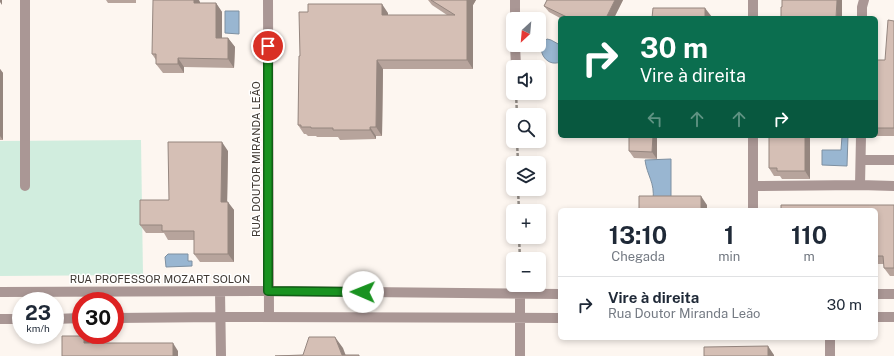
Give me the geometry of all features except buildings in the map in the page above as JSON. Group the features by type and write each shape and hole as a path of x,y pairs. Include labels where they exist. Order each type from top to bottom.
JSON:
{"street":[{"path":"24,186 25,0"},
{"name":"RUA DOUTOR MIRANDA LEÃO","path":"268,0 269,317"},
{"path":"515,0 515,12"},
{"path":"753,0 753,16"},
{"path":"862,16 864,0"},
{"path":"753,138 753,208"},
{"path":"860,185 861,138"},
{"path":"861,160 894,160"},
{"path":"753,186 894,186"},
{"path":"220,291 221,356"},
{"name":"RUA PROFESSOR MOZART SOLON","path":"0,292 268,291 558,294"},
{"path":"520,294 520,356"},
{"path":"878,294 894,294"},
{"path":"124,318 220,316 558,318"},
{"path":"878,317 894,317"},
{"path":"0,319 12,319"},
{"path":"830,340 830,356"}],"green space":[{"path":"141,140 143,275 0,276 0,141"}],"water":[{"path":"225,11 239,11 239,34 225,33"},
{"path":"547,39 558,44 558,62 550,62 543,56 542,52 546,52"},
{"path":"842,138 848,138 847,166 822,165 822,150 841,150"},
{"path":"671,159 671,202 653,200 653,188 645,160"},
{"path":"168,254 188,254 188,261 192,261 192,266 166,267 165,257"}],"route":[{"path":"268,46 268,291 363,292"}]}
